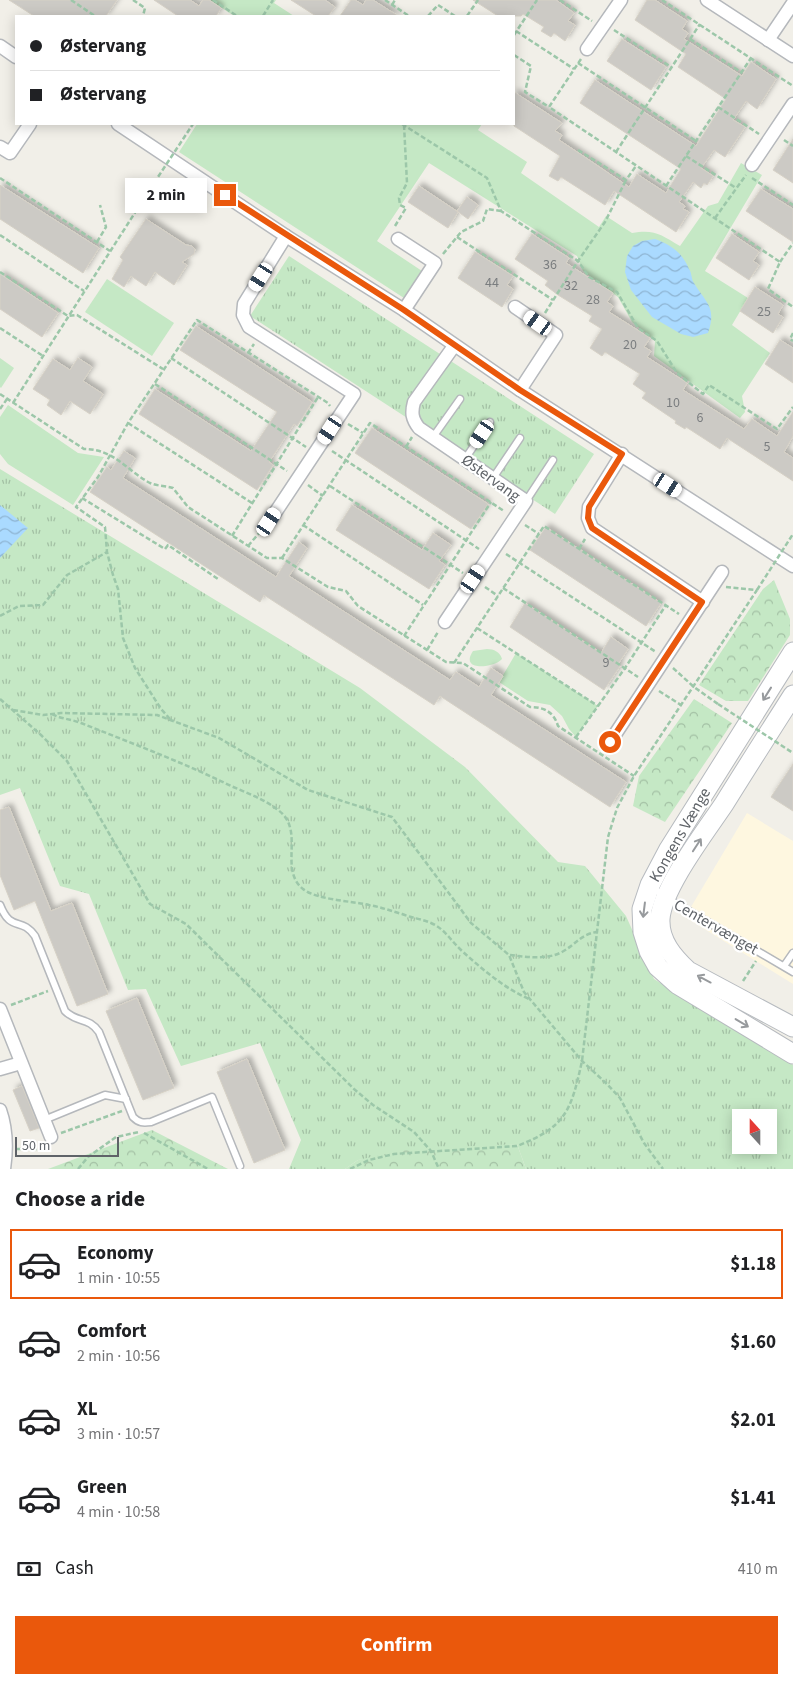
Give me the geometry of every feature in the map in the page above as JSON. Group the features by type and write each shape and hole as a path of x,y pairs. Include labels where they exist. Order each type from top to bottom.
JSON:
{"street":[{"path":"588,49 621,0"},
{"path":"707,0 793,56"},
{"path":"768,40 793,2"},
{"path":"0,46 15,55"},
{"path":"749,170 793,104"},
{"path":"0,147 10,153 29,125"},
{"path":"120,125 286,236 404,310 520,390 793,566"},
{"path":"269,522 354,394 249,327 243,315 244,304 286,236"},
{"path":"398,239 435,263 404,310"},
{"path":"515,307 556,335 520,390"},
{"name":"Østervang","path":"445,622 526,501 419,428 413,420 414,402 454,346"},
{"path":"622,454 589,507 588,518 592,528 702,602"},
{"path":"610,742 719,577"},
{"name":"Kongens Vænge","path":"793,652 669,849 650,885 642,909 643,932 649,951 658,967 676,984 793,1054"},
{"name":"Kongens Vænge","path":"793,695 682,867 665,897 660,920 664,942 674,958 688,971 793,1027"},
{"path":"0,1009 51,1137"},
{"path":"0,1069 22,1063"},
{"path":"0,1110 6,1150 4,1169"}],"lane":[{"path":"432,436 460,399"},
{"path":"465,459 490,422"},
{"path":"493,478 520,438"},
{"path":"526,501 553,460"},
{"name":"Centervænget","path":"650,885 665,897 793,972"},
{"path":"0,905 4,916 9,921 24,924 35,936 66,1011 72,1018 89,1021 95,1025 133,1117 138,1122 151,1122 212,1098 240,1166"},
{"path":"784,966 793,953"},
{"path":"44,1120 105,1095 126,1099"}],"path":[{"path":"71,0 94,15"},
{"path":"133,0 145,8 143,15"},
{"path":"213,0 236,15"},
{"path":"264,15 273,0"},
{"path":"385,0 407,15"},
{"path":"392,5 395,0"},
{"path":"468,15 478,0"},
{"path":"537,0 515,33 574,70"},
{"path":"560,0 671,67"},
{"path":"662,0 793,86"},
{"path":"429,15 438,5 453,15"},
{"path":"616,152 700,24"},
{"path":"690,39 741,72"},
{"path":"549,107 588,49"},
{"path":"515,56 531,66 525,92 780,262"},
{"path":"666,186 751,58"},
{"path":"578,64 696,141"},
{"path":"718,107 769,140"},
{"path":"13,403 192,125"},
{"path":"398,239 391,232 406,208 400,204 399,198 407,183 403,125"},
{"path":"405,125 487,178 501,211"},
{"path":"578,150 626,180"},
{"path":"686,156 736,188"},
{"path":"538,323 605,222 626,180 636,166"},
{"path":"715,218 749,170 793,205"},
{"path":"0,178 110,251"},
{"path":"97,242 106,226 100,205"},
{"path":"435,263 461,232 483,221 486,209 501,211 578,261 589,277 617,292 638,328 657,340 677,373 703,394 710,386 777,429 793,407"},
{"path":"0,235 84,291"},
{"path":"457,237 553,300"},
{"path":"793,243 780,262 768,289 793,307"},
{"path":"0,272 68,316 77,315 163,369"},
{"path":"170,720 161,709 130,657 124,638 118,589 107,552 104,527 76,507 107,463 128,422 155,384 163,369 197,320 328,403 338,418 363,433"},
{"path":"0,328 43,356"},
{"path":"793,333 790,339 793,341"},
{"path":"248,353 251,348"},
{"path":"171,358 292,438 345,461 466,540 519,562 642,642 665,659 694,687 793,753"},
{"path":"155,384 323,496"},
{"path":"0,394 84,448 97,449 110,454 151,484 174,488 188,507 267,558 282,558 328,587 346,591 358,606 446,662 463,663 530,707 542,708 550,712 558,726 634,776"},
{"path":"232,536 318,397"},
{"path":"0,409 7,399"},
{"path":"128,422 252,503"},
{"path":"282,558 370,423 539,534"},
{"path":"406,447 414,435"},
{"path":"330,486 498,596"},
{"path":"82,498 165,549 168,545 218,579"},
{"path":"404,636 490,502"},
{"path":"248,546 269,522"},
{"path":"303,525 424,605"},
{"path":"454,663 544,526 690,621"},
{"path":"350,1169 369,1160 394,1154 517,1146 552,1129 566,1114 575,1092 582,1061 608,837 617,808 634,776 793,534"},
{"path":"579,549 588,537"},
{"path":"0,616 19,606 43,604 67,575 107,552"},
{"path":"719,577 731,588 757,590"},
{"path":"503,588 681,705"},
{"path":"576,737 666,605"},
{"path":"427,650 445,622"},
{"path":"477,628 598,706"},
{"path":"0,699 67,761 150,904 186,924 354,1088 373,1105 414,1132 432,1151 439,1169"},
{"path":"13,710 43,716 61,713 157,715 219,738 308,790 392,817 471,923 510,955 524,992 582,1061 620,1098 644,1143 663,1169"},
{"path":"52,714 79,722 176,760 265,801 279,810 286,818 292,835 291,869 299,885 305,890 316,895 384,908 434,925 446,932 466,954 504,985 530,1000"},
{"path":"510,955 528,957 553,955 561,952 580,937 588,933 597,932"},
{"path":"734,995 761,953"},
{"path":"0,1009 56,987"},
{"path":"6,1150 40,1149 51,1137 130,1109"},
{"path":"78,1169 88,1157 116,1137 141,1131 208,1169"}],"shaded area":[{"path":"747,813 793,841 793,984 685,917"}],"green space":[{"path":"210,0 276,0 274,3 292,15 232,15"},
{"path":"196,125 481,125 478,130 527,162 521,173 599,227 606,216 632,233 652,232 680,246 708,206 718,203 741,163 762,175 705,271 748,298 732,325 770,353 742,396 745,412 740,418 654,356 655,341 632,322 618,297 583,271 577,256 429,163 377,241 422,271 404,298 179,152"},
{"path":"289,256 594,454 555,514 250,316"},
{"path":"107,279 174,323 152,356 85,312"},
{"path":"0,358 14,368 1,388 0,387"},
{"path":"8,405 78,453 104,457 73,505 8,464 0,454 0,417"},
{"path":"0,469 360,688 465,767 558,862 585,866 626,916 654,979 793,1065 793,1169 526,1169 517,1144 358,1160 345,1169 289,1169 301,1140 260,1043 181,1066 146,989 128,990 89,894 60,886 20,788 0,795"},
{"path":"774,580 790,619 790,635 748,701 726,701 699,685 763,589"},
{"path":"487,649 496,651 502,659 486,666 474,665 470,662 473,651"},
{"path":"516,653 598,706 576,737 562,716 550,705 528,701 499,682"},
{"path":"694,699 732,723 665,822 633,806 639,776"},
{"path":"152,1130 228,1169 48,1169"},
{"path":"517,1144 526,1169 345,1169 358,1160 403,1150"}],"water":[{"path":"655,239 675,250 686,263 693,281 711,311 708,333 693,337 681,334 652,317 631,290 625,272 627,256 633,246 642,241"},
{"path":"0,505 28,528 0,558"}],"building":[{"path":"9,0 117,0 107,15 32,15"},
{"path":"154,0 190,0 199,6 203,0 209,0 221,8 217,15 176,15"},
{"path":"291,0 325,0 335,7 329,15 314,15"},
{"path":"351,0 355,0 363,5 366,0 373,0 396,15 341,15"},
{"path":"473,0 556,0 574,13 568,21 575,25 565,41 554,33 551,37 541,31 544,27 523,14 521,16 496,15"},
{"path":"647,0 655,0 687,21 682,29 688,33 684,39 742,76 751,62 776,79 757,109 746,101 733,120 745,127 725,157 714,150 701,168 713,176 707,185 704,183 701,188 693,182 679,202 685,206 683,209 689,212 676,232 614,191 605,205 561,177 558,181 549,176 560,156 514,126 515,93 562,123 555,131 562,135 559,140 629,187 637,174 666,193 681,169 580,103 595,80 696,146 726,99 678,67 686,54 635,20"},
{"path":"622,39 666,67 651,90 607,61"},
{"path":"793,139 793,183 773,170"},
{"path":"0,185 99,248 83,273 0,219"},
{"path":"419,186 458,212 448,228 408,202"},
{"path":"761,189 793,209 793,242 746,211"},
{"path":"467,197 478,205 468,219 457,211"},
{"path":"146,219 195,249 194,254 182,262 187,265 174,285 155,272 146,286 131,276 124,287 112,279 123,260 120,257"},
{"path":"532,234 569,258 566,263 613,293 607,302 613,306 609,312 650,338 644,347 651,351 647,357 687,383 683,390 744,429 752,419 777,436 793,412 793,436 784,452 793,458 793,481 727,438 720,449 686,427 685,429 675,423 676,421 642,398 646,393 633,384 640,374 605,352 602,356 590,348 602,329 589,321 592,316 558,295 545,285 548,281 515,259"},
{"path":"732,234 759,252 753,261 759,265 749,280 716,258"},
{"path":"475,252 513,276 507,285 513,289 502,307 458,278"},
{"path":"0,274 58,313 42,337 0,309"},
{"path":"755,287 783,305 778,314 783,317 773,333 740,311"},
{"path":"196,326 312,402 297,426 294,424 269,462 273,465 257,490 139,414 155,389 251,451 277,412 180,350"},
{"path":"780,340 793,348 793,383 765,364"},
{"path":"78,358 92,367 83,381 103,394 90,414 70,401 61,415 47,405 50,400 33,389 53,359 70,370"},
{"path":"372,428 488,504 471,529 355,453"},
{"path":"124,451 135,458 123,478 276,577 299,542 307,548 289,576 450,680 456,672 479,687 491,668 503,676 491,695 626,782 610,807 440,696 434,705 264,595 260,602 90,492 107,467 111,470"},
{"path":"352,505 422,550 433,533 451,545 439,561 445,565 429,589 336,530"},
{"path":"546,527 661,603 646,626 530,550"},
{"path":"525,603 601,653 611,637 628,649 618,664 620,666 604,690 510,627"},
{"path":"793,764 793,811 771,797"},
{"path":"9,807 51,911 72,903 108,994 77,1006 35,901 14,910 0,875 0,810"},
{"path":"137,998 174,1088 143,1100 106,1011"},
{"path":"247,1059 285,1150 254,1163 217,1072"},
{"path":"22,1086 39,1128 30,1131 13,1090"}],"route":[{"path":"225,195 286,236 404,310 520,390 622,454 589,507 588,518 592,528 702,602 610,742"}]}
